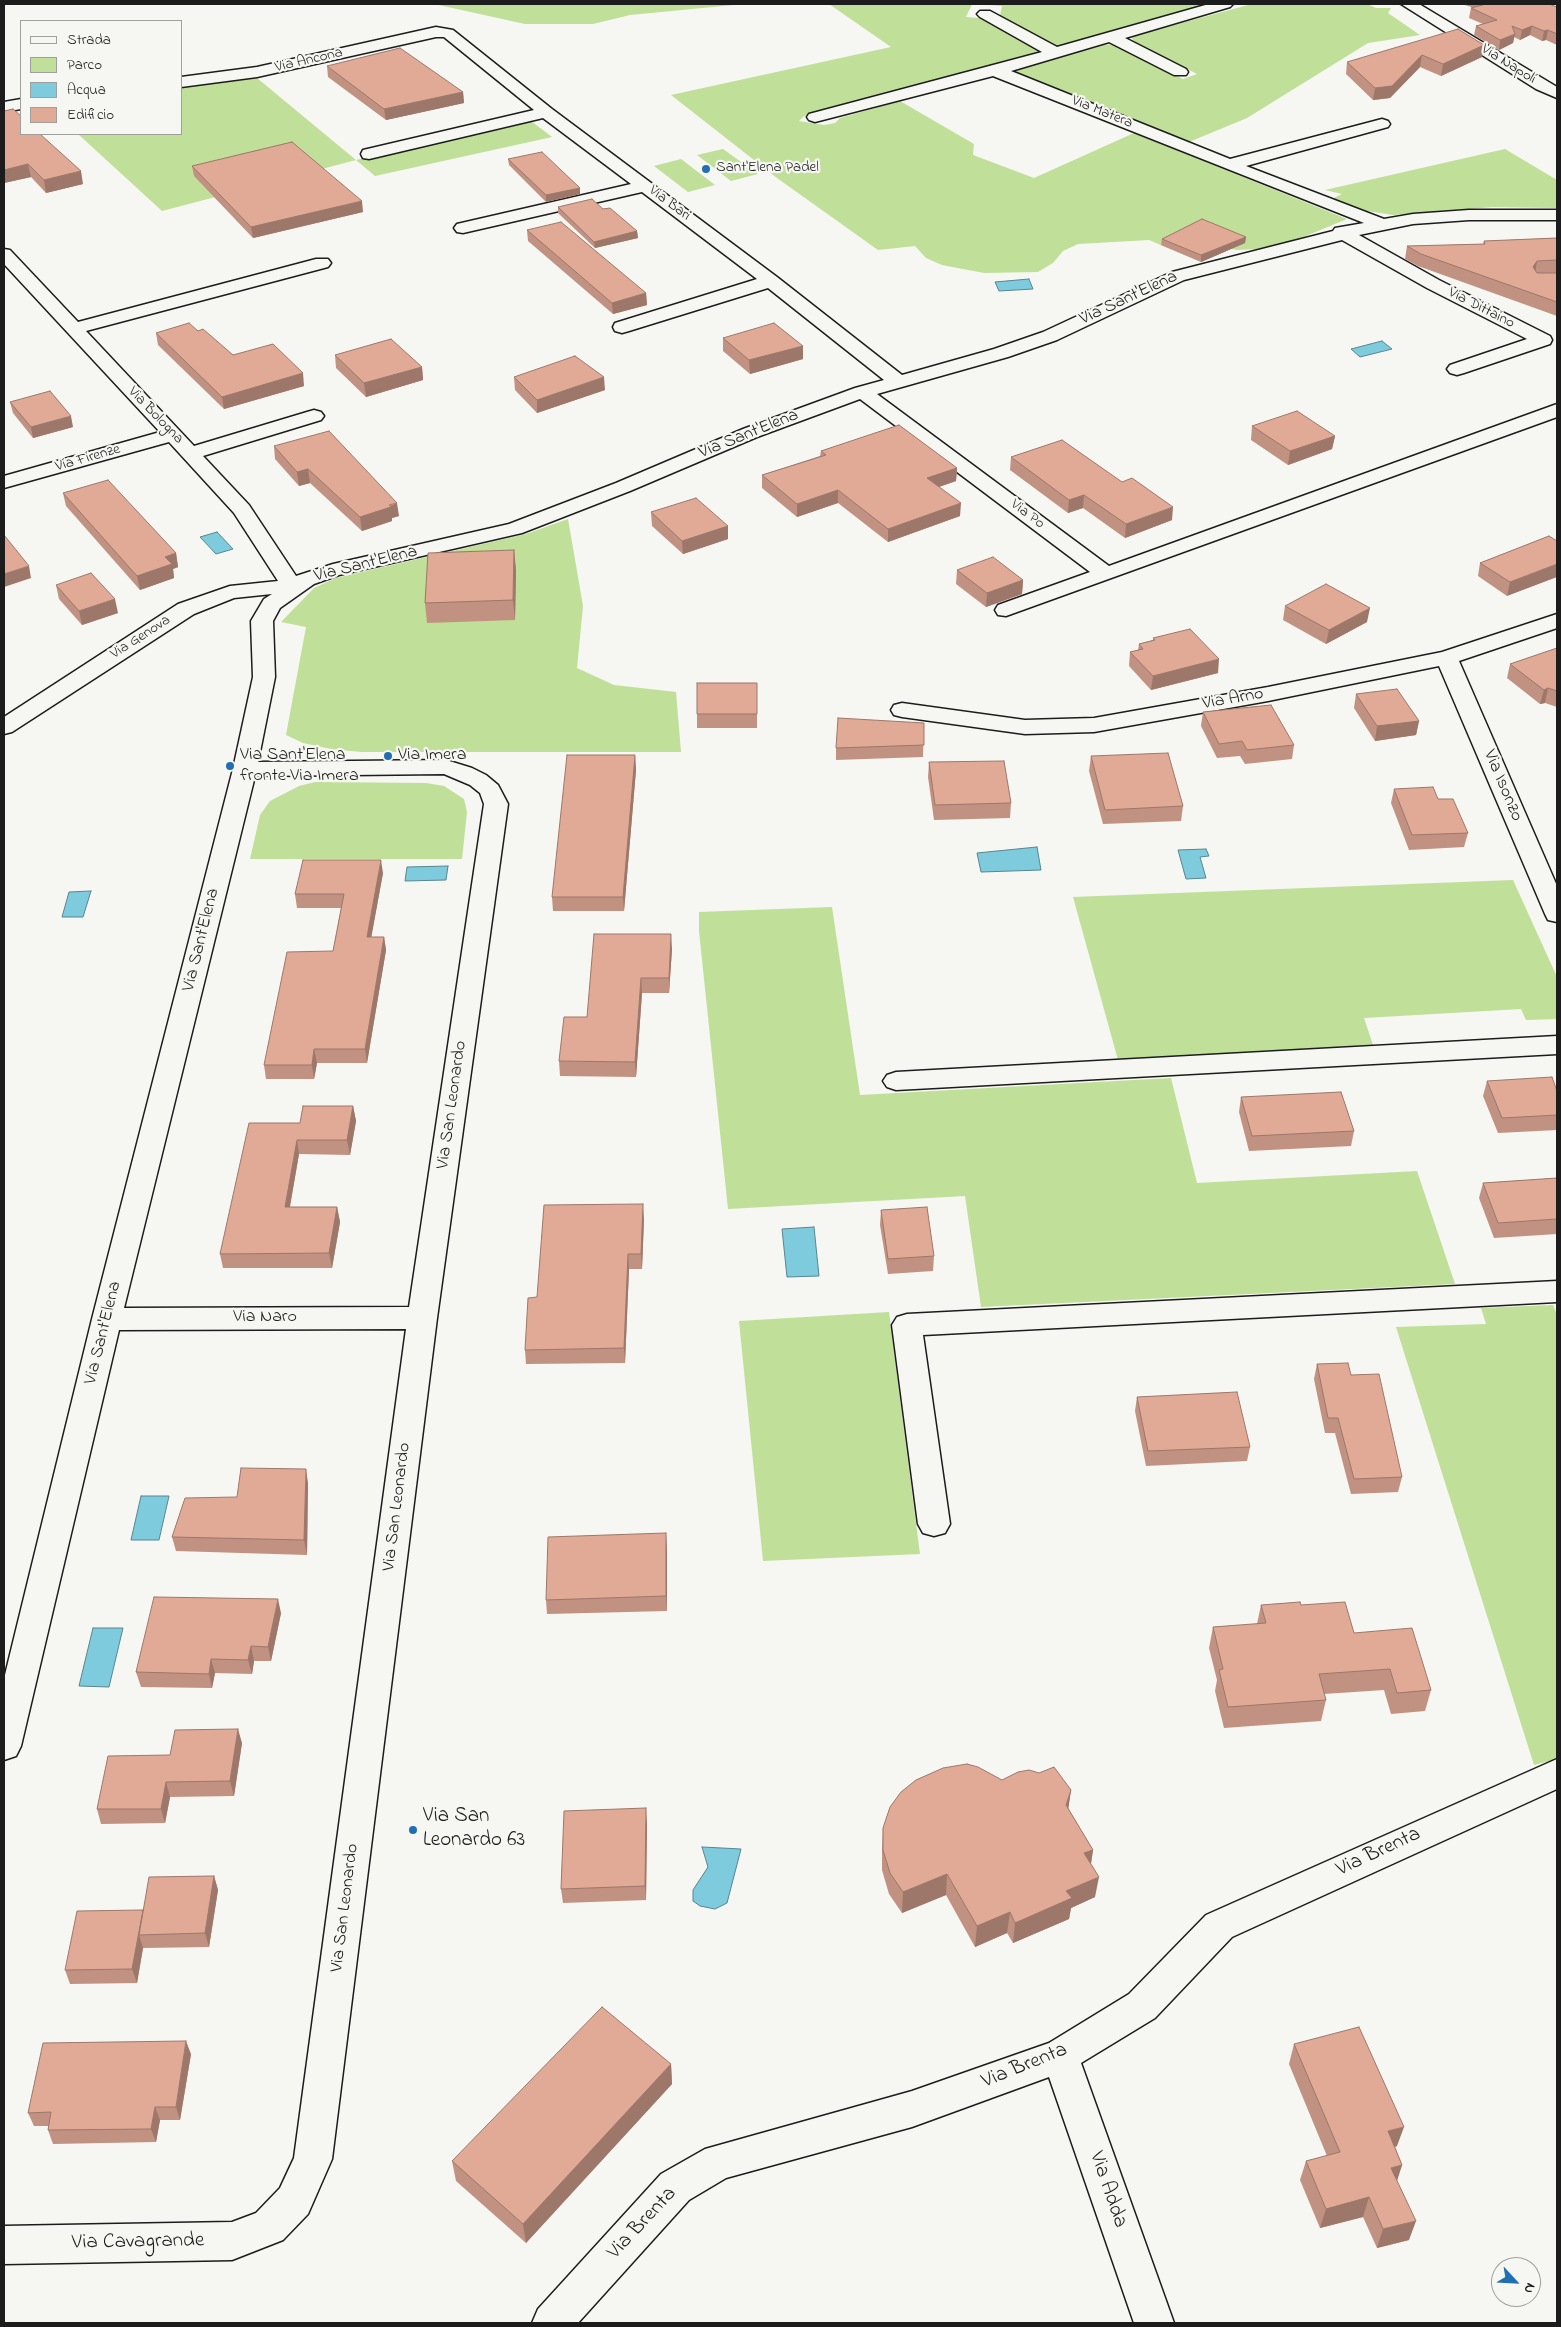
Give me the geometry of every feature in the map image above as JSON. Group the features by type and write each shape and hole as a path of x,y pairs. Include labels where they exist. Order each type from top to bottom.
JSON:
{"street":[{"path":"993,72 1225,4"},
{"name":"Via Napoli","path":"1409,4 1542,86 1557,92"},
{"path":"985,14 1056,53"},
{"name":"Via Ancona","path":"182,82 257,72 436,32"},
{"name":"Via Bari","path":"436,32 448,33 546,112 771,281 899,382"},
{"path":"1111,36 1180,72"},
{"name":"Via Matera","path":"815,117 980,73 993,72 1005,74 1229,165 1382,224"},
{"path":"4,107 20,104"},
{"path":"368,154 546,112"},
{"path":"1229,165 1382,124"},
{"path":"463,228 645,186"},
{"name":"Via Sant'Elena","path":"4,1746 107,1319 246,768 264,677 262,621 272,604 292,587 333,570 516,529 623,487 750,432 862,392 1000,353 1050,336 1178,276 1341,232 1413,219 1468,215 1557,215"},
{"name":"Via Dittaino","path":"1341,232 1433,284 1543,340 1457,369"},
{"name":"Via Bologna","path":"4,254 172,436 191,452 242,509 292,587"},
{"path":"72,329 322,263"},
{"path":"622,327 771,281"},
{"name":"Via Po","path":"862,392 1106,574"},
{"path":"1006,610 1557,410"},
{"path":"191,452 314,416"},
{"name":"Via Firenze","path":"4,482 172,436"},
{"name":"Via Genova","path":"4,727 186,608 230,592 257,588 292,587"},
{"name":"Via Arno","path":"902,710 1025,727 1094,725 1268,694 1447,658 1557,621"},
{"name":"Via Isonzo","path":"1447,658 1555,905"},
{"name":"Via San Leonardo","path":"246,768 446,767 464,772 478,780 490,790 496,804 422,1318 313,2159 294,2201 268,2227"},
{"path":"896,1081 1557,1045"},
{"path":"934,1524 907,1325 1557,1291"},
{"name":"Via Naro","path":"107,1319 422,1318"},
{"name":"Via Brenta","path":"552,2323 675,2188 718,2162 912,2109 1060,2056 1142,2006 1219,1926 1557,1773"},
{"name":"Via Adda","path":"1060,2056 1154,2323"},
{"name":"Via Cavagrande","path":"4,2245 232,2241 268,2227"}],"green space":[{"path":"434,4 744,4 630,15 593,24 525,24"},
{"path":"829,4 972,4 966,17 979,18 1039,49 1035,54 804,116 799,121 824,125 835,123 840,118 900,101 974,144 973,155 1034,178 1134,133 1347,219 1296,240 1257,249 1237,250 1227,248 1220,254 1201,262 1149,240 1078,244 1063,251 1053,263 1038,272 984,273 942,265 926,258 915,246 878,250 777,178 671,95 891,47"},
{"path":"978,4 1210,4 1056,46 1000,16 1002,6"},
{"path":"1252,4 1367,4 1376,8 1391,8 1388,13 1420,35 1368,43 1247,118 1189,142 1011,71 1103,45 1114,44 1183,79 1197,74 1136,43 1132,39 1133,36"},
{"path":"257,78 356,160 162,211 79,135 182,135 182,86"},
{"path":"531,121 552,137 375,176 356,160"},
{"path":"723,149 758,174 731,181 697,155"},
{"path":"1505,149 1557,180 1557,208 1493,207 1393,215 1361,210 1332,199 1342,194 1325,190"},
{"path":"681,159 715,185 688,192 654,166"},
{"path":"568,519 583,606 577,668 614,685 676,692 681,752 361,752 331,749 303,743 286,735 306,627 281,622 314,588 336,578 526,534"},
{"path":"315,782 426,783 444,786 464,799 467,812 462,859 250,859 260,815 270,801 299,786"},
{"path":"1513,880 1557,977 1557,1019 1526,1020 1521,1009 1364,1018 1373,1045 1118,1060 1073,897"},
{"path":"832,907 860,1095 1171,1078 1197,1183 1417,1171 1455,1284 981,1307 965,1196 728,1209 699,931 699,912"},
{"path":"1553,1305 1557,1315 1557,1759 1534,1765 1396,1327 1486,1324 1481,1308"},
{"path":"889,1312 920,1554 763,1561 739,1321"}],"water":[{"path":"1029,279 1033,289 999,291 995,282"},
{"path":"1382,341 1392,349 1360,357 1351,349"},
{"path":"217,532 233,549 216,554 200,537"},
{"path":"1037,847 1041,870 981,872 977,853"},
{"path":"1206,849 1209,856 1200,857 1206,878 1186,879 1178,850"},
{"path":"448,866 446,880 405,881 407,867"},
{"path":"91,891 83,917 62,917 69,892"},
{"path":"814,1227 819,1276 787,1277 782,1229"},
{"path":"141,1496 169,1496 159,1540 131,1540"},
{"path":"93,1628 123,1628 109,1687 79,1686"},
{"path":"702,1847 741,1849 727,1903 715,1909 700,1906 693,1901 693,1890 708,1867"}],"building":[{"path":"1486,4 1549,4 1557,7 1557,34 1532,26 1522,30 1512,26 1515,34 1500,40 1476,26 1497,20 1471,8"},
{"path":"1458,29 1484,45 1443,64 1422,55 1392,86 1375,88 1347,62"},
{"path":"400,48 463,92 384,109 327,66"},
{"path":"13,109 20,115 20,135 41,135 81,171 44,180 28,164 4,170 4,111"},
{"path":"292,142 362,201 251,227 192,166"},
{"path":"542,152 580,188 546,195 508,159"},
{"path":"592,199 603,209 610,208 637,231 594,242 558,207"},
{"path":"1202,219 1246,237 1201,255 1162,239"},
{"path":"561,222 646,293 612,303 527,230"},
{"path":"1557,238 1557,260 1537,261 1533,267 1537,273 1557,273 1557,302 1421,254 1407,246 1485,244 1484,241"},
{"path":"189,323 198,331 203,329 233,355 273,344 303,373 222,397 156,333"},
{"path":"774,323 803,346 749,360 723,338"},
{"path":"391,339 422,367 364,383 335,355"},
{"path":"575,356 604,377 537,400 514,377"},
{"path":"50,391 71,416 31,427 10,402"},
{"path":"1297,411 1335,436 1290,451 1252,426"},
{"path":"899,425 957,468 927,478 961,503 888,529 838,490 797,504 762,475 826,455 821,451"},
{"path":"329,431 397,503 389,505 391,507 360,517 308,469 297,472 274,446"},
{"path":"1062,440 1122,482 1132,478 1173,507 1126,524 1084,495 1069,500 1011,457"},
{"path":"108,480 176,553 165,557 172,564 137,576 63,493"},
{"path":"696,498 728,526 682,541 651,512"},
{"path":"4,535 29,566 4,574"},
{"path":"1549,536 1557,541 1557,564 1510,582 1480,563"},
{"path":"514,550 513,600 425,603 428,553"},
{"path":"993,557 1023,580 987,593 957,570"},
{"path":"91,573 115,599 79,611 56,585"},
{"path":"1326,584 1370,608 1329,630 1285,606"},
{"path":"1190,629 1219,659 1153,676 1130,652 1143,649 1139,644 1155,640 1153,638"},
{"path":"1557,648 1557,691 1548,688 1544,690 1510,664"},
{"path":"697,683 757,683 757,714 697,714"},
{"path":"1397,689 1419,721 1377,726 1356,694"},
{"path":"1271,705 1294,745 1247,750 1242,741 1219,744 1203,712"},
{"path":"838,718 924,723 924,745 836,748"},
{"path":"1168,753 1183,806 1105,810 1091,756"},
{"path":"567,755 635,755 623,897 552,897"},
{"path":"1004,761 1011,803 935,805 929,762"},
{"path":"1433,787 1438,799 1453,799 1468,833 1412,835 1394,789"},
{"path":"303,860 381,860 367,937 384,937 365,1049 314,1049 312,1065 264,1065 287,952 333,951 344,894 295,894"},
{"path":"594,934 671,934 669,978 641,978 635,1062 559,1061 564,1017 587,1017"},
{"path":"1552,1077 1557,1091 1557,1115 1502,1118 1487,1081"},
{"path":"1341,1092 1354,1131 1252,1136 1241,1097"},
{"path":"303,1106 353,1106 347,1140 297,1140 285,1207 337,1207 329,1253 220,1254 249,1123 300,1123"},
{"path":"1557,1178 1557,1219 1498,1223 1483,1183"},
{"path":"643,1204 641,1254 628,1254 624,1348 525,1350 528,1298 537,1297 544,1205"},
{"path":"927,1207 934,1256 888,1259 881,1210"},
{"path":"1348,1363 1351,1375 1379,1374 1402,1477 1354,1479 1338,1418 1328,1418 1317,1364"},
{"path":"1237,1392 1250,1447 1148,1451 1137,1397"},
{"path":"241,1468 306,1469 304,1540 172,1537 185,1498 237,1497"},
{"path":"666,1533 666,1596 546,1600 548,1537"},
{"path":"154,1597 278,1599 268,1647 251,1646 248,1660 211,1659 209,1674 136,1672"},
{"path":"1300,1602 1301,1605 1345,1602 1354,1633 1412,1628 1431,1690 1397,1693 1390,1669 1319,1674 1326,1700 1228,1707 1219,1670 1223,1669 1213,1627 1266,1623 1261,1605"},
{"path":"238,1729 230,1781 166,1782 161,1809 97,1809 108,1756 170,1755 175,1730"},
{"path":"967,1764 978,1767 1002,1780 1018,1772 1029,1770 1039,1773 1054,1767 1071,1790 1066,1805 1093,1850 1084,1853 1099,1877 1066,1891 1072,1898 1015,1923 1010,1912 977,1926 947,1874 903,1892 890,1873 883,1850 883,1828 890,1807 901,1792 916,1780 943,1768"},
{"path":"646,1808 645,1886 561,1889 564,1811"},
{"path":"214,1876 205,1933 139,1935 149,1877"},
{"path":"143,1910 132,1969 65,1970 77,1911"},
{"path":"602,2007 671,2064 523,2224 452,2161"},
{"path":"1359,2027 1404,2127 1388,2131 1402,2165 1391,2168 1416,2221 1383,2229 1369,2197 1326,2209 1306,2161 1340,2152 1294,2044"},
{"path":"186,2041 176,2107 155,2107 151,2129 48,2130 51,2112 28,2113 43,2043"}],"place":[{"name":"Sant'Elena Padel","path":"706,169"},
{"name":"Via Imera","path":"388,756"},
{"name":"Via Sant'Elena fronte Via Imera","path":"230,766"},
{"name":"Via San Leonardo 63","path":"413,1830"}]}
